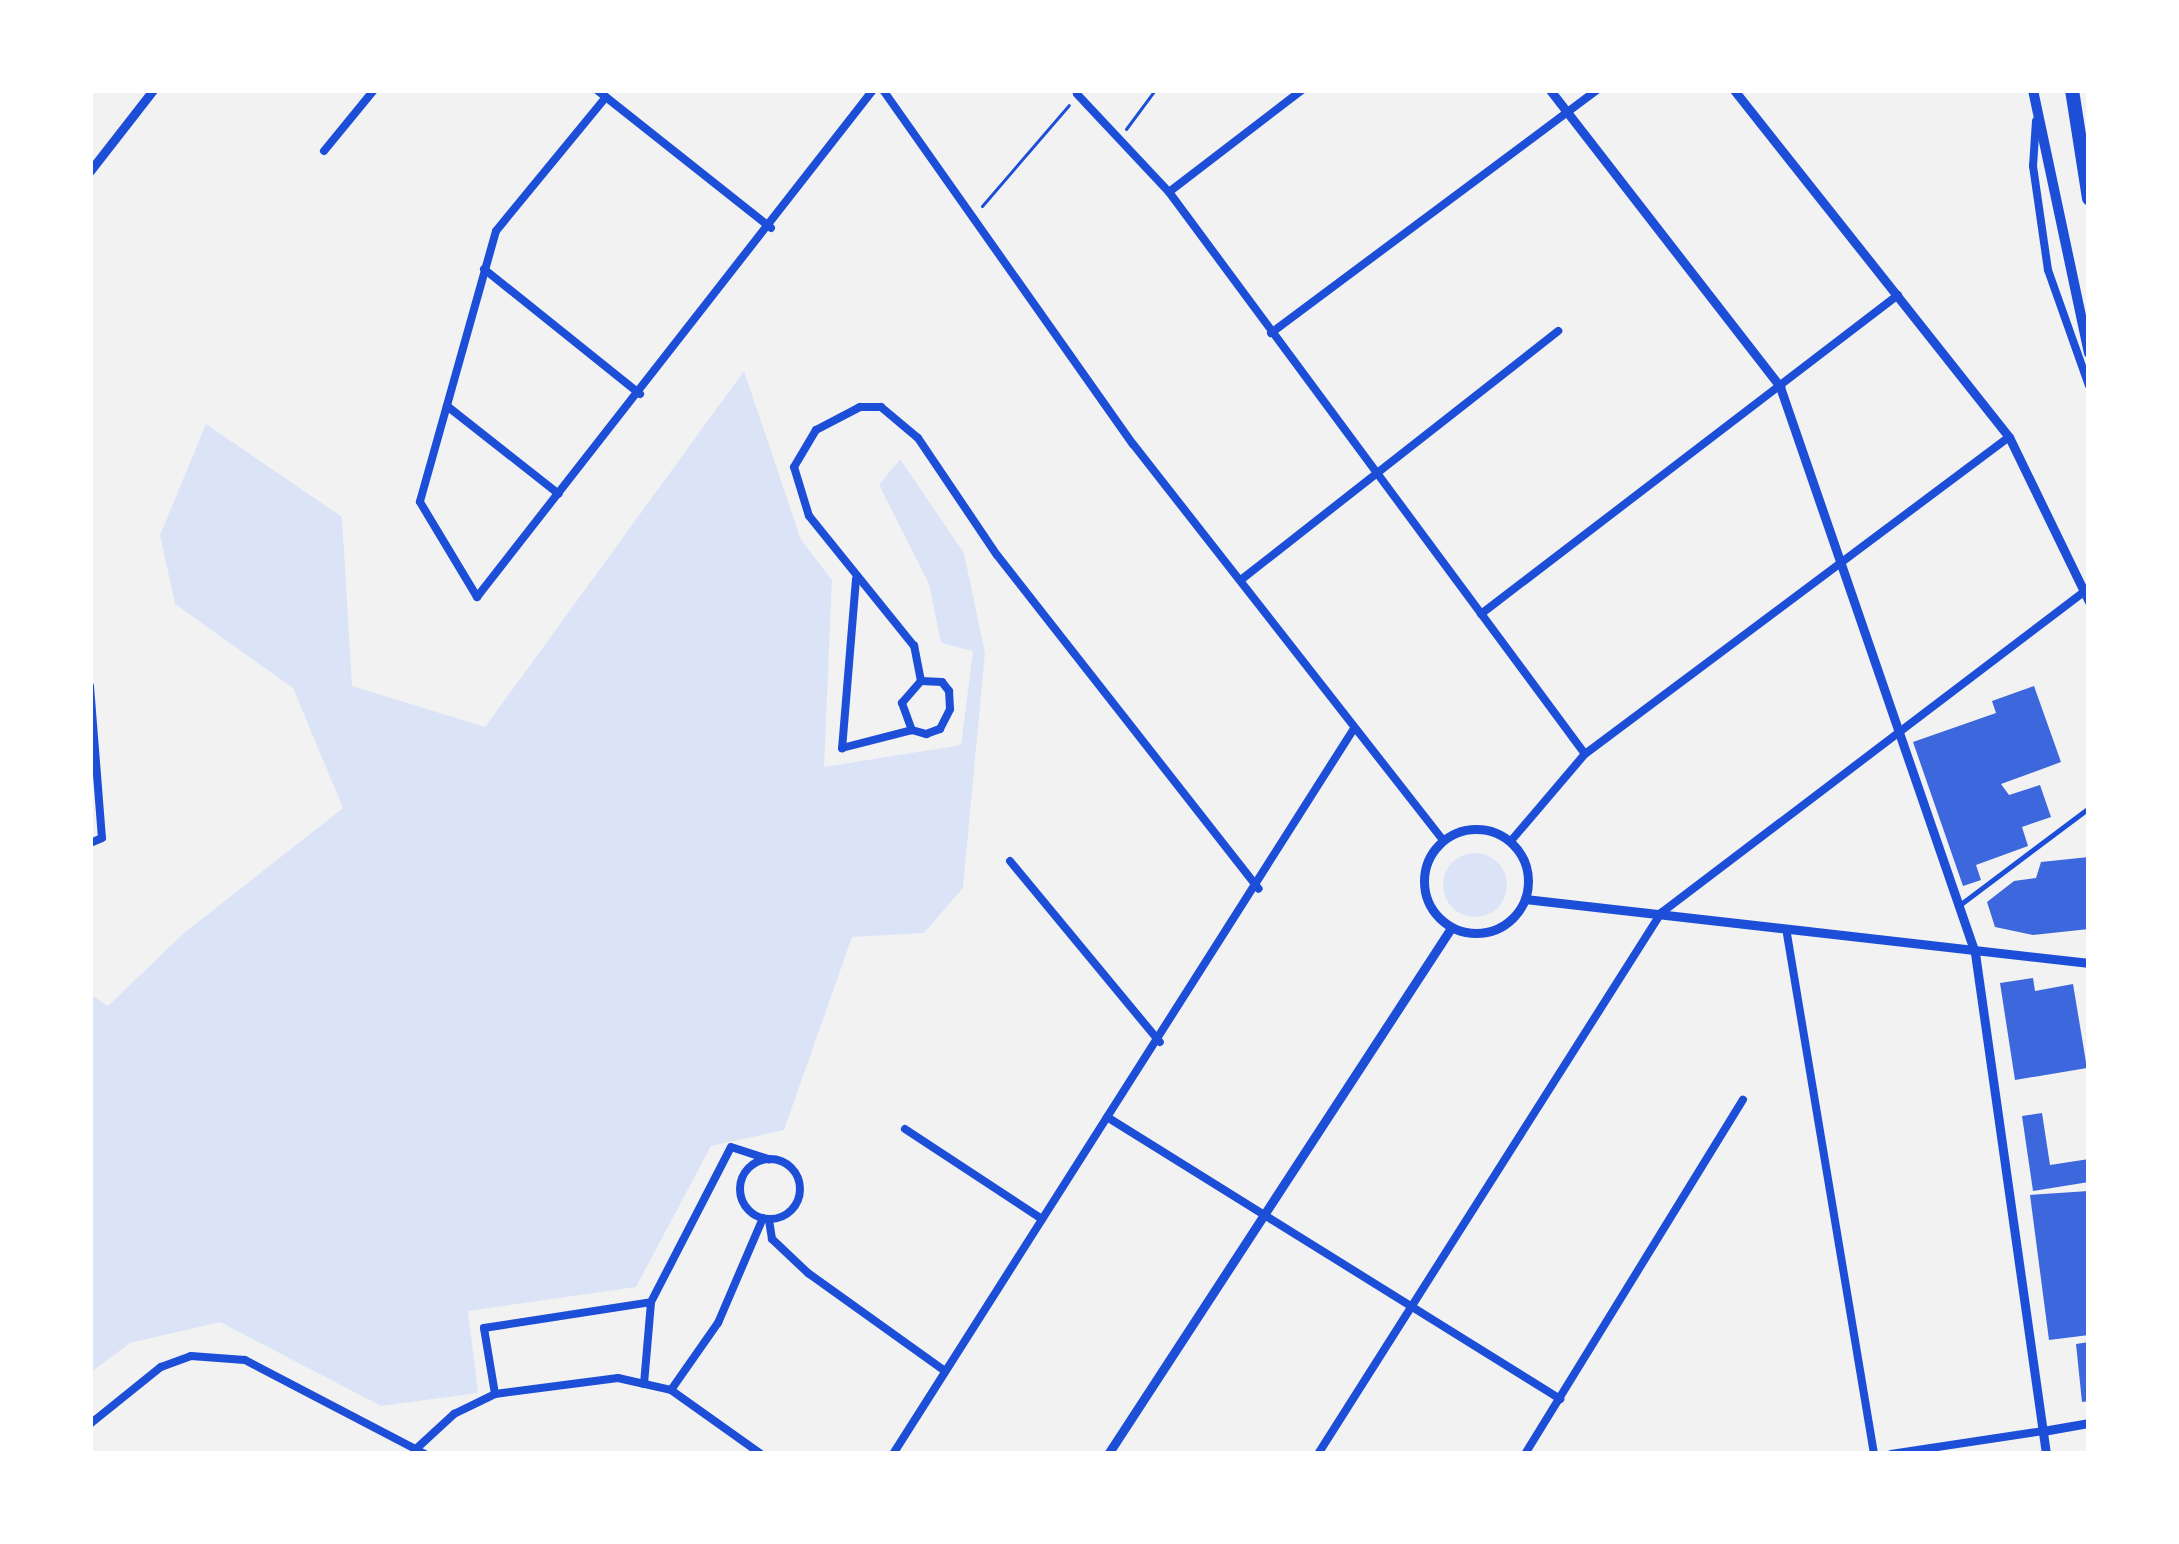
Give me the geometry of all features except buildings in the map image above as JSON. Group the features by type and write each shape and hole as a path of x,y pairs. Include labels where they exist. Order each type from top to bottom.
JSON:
{"highway":[{"path":"2072,90 2089,199"}],"main road":[{"path":"2032,90 2089,353"}],"street":[{"path":"90,171 153,90"},
{"path":"324,151 374,90"},
{"path":"597,90 771,228"},
{"path":"606,97 496,231 420,502 477,597 771,228 873,90"},
{"path":"883,90 970,219 1353,730 1443,840"},
{"path":"1168,192 1302,90"},
{"path":"1550,90 1780,387 1896,735 1975,953 2046,1454"},
{"path":"1271,333 1597,90"},
{"path":"1318,1454 1661,913 2087,596 2009,437 1734,90"},
{"path":"1078,92 1168,192 1585,754"},
{"path":"2036,113 2033,166 2048,270 2089,386"},
{"path":"484,268 640,394"},
{"path":"1480,614 1898,295"},
{"path":"1242,579 1558,331"},
{"path":"447,406 559,494"},
{"path":"921,681 914,646 809,516 794,467 799,447 834,417 881,407 918,438 998,555 1258,889"},
{"path":"1510,842 1585,754 1838,560 2009,437"},
{"path":"856,578 842,748 912,730 940,729 950,709 942,682 921,681"},
{"path":"912,730 902,703 921,681"},
{"path":"90,686 102,838 90,843"},
{"path":"893,1454 1258,889 1353,730"},
{"path":"1525,899 1526,868 1510,842 1477,829 1443,840 1423,886 1451,928 1486,933 1525,899 1661,913 1787,934 2089,963"},
{"path":"1010,861 1160,1042"},
{"path":"1108,1454 1451,928"},
{"path":"1787,934 1874,1454"},
{"path":"1525,1454 1744,1100"},
{"path":"1107,1117 1560,1399"},
{"path":"904,1129 1042,1219"},
{"path":"644,1384 650,1303 731,1147 788,1164 801,1189 787,1214 766,1219"},
{"path":"769,1159 750,1166 740,1184 743,1204 766,1219 772,1239 808,1273 945,1371"},
{"path":"671,1390 718,1323 766,1219"},
{"path":"495,1394 484,1328 650,1303"},
{"path":"90,1424 125,1390 191,1356 245,1360 420,1452 454,1414 495,1394 618,1378 671,1390 761,1454"},
{"path":"1891,1454 2089,1424"}],"lane":[{"path":"1961,904 2086,810"}],"path":[{"path":"1118,140 1155,90"},
{"path":"970,219 1029,160 1078,92"}],"shaded area":[{"path":"744,371 801,540 832,580 824,767 961,745 973,651 941,643 929,584 879,485 900,459 964,553 985,653 963,888 924,933 852,937 784,1130 711,1146 636,1287 468,1311 478,1393 381,1406 220,1322 130,1343 90,1373 90,994 108,1006 184,933 343,808 293,688 175,604 160,535 206,424 342,517 352,686 485,727"},
{"path":"1475,853 1497,863 1507,885 1497,907 1475,917 1453,907 1443,885 1453,863"}]}
